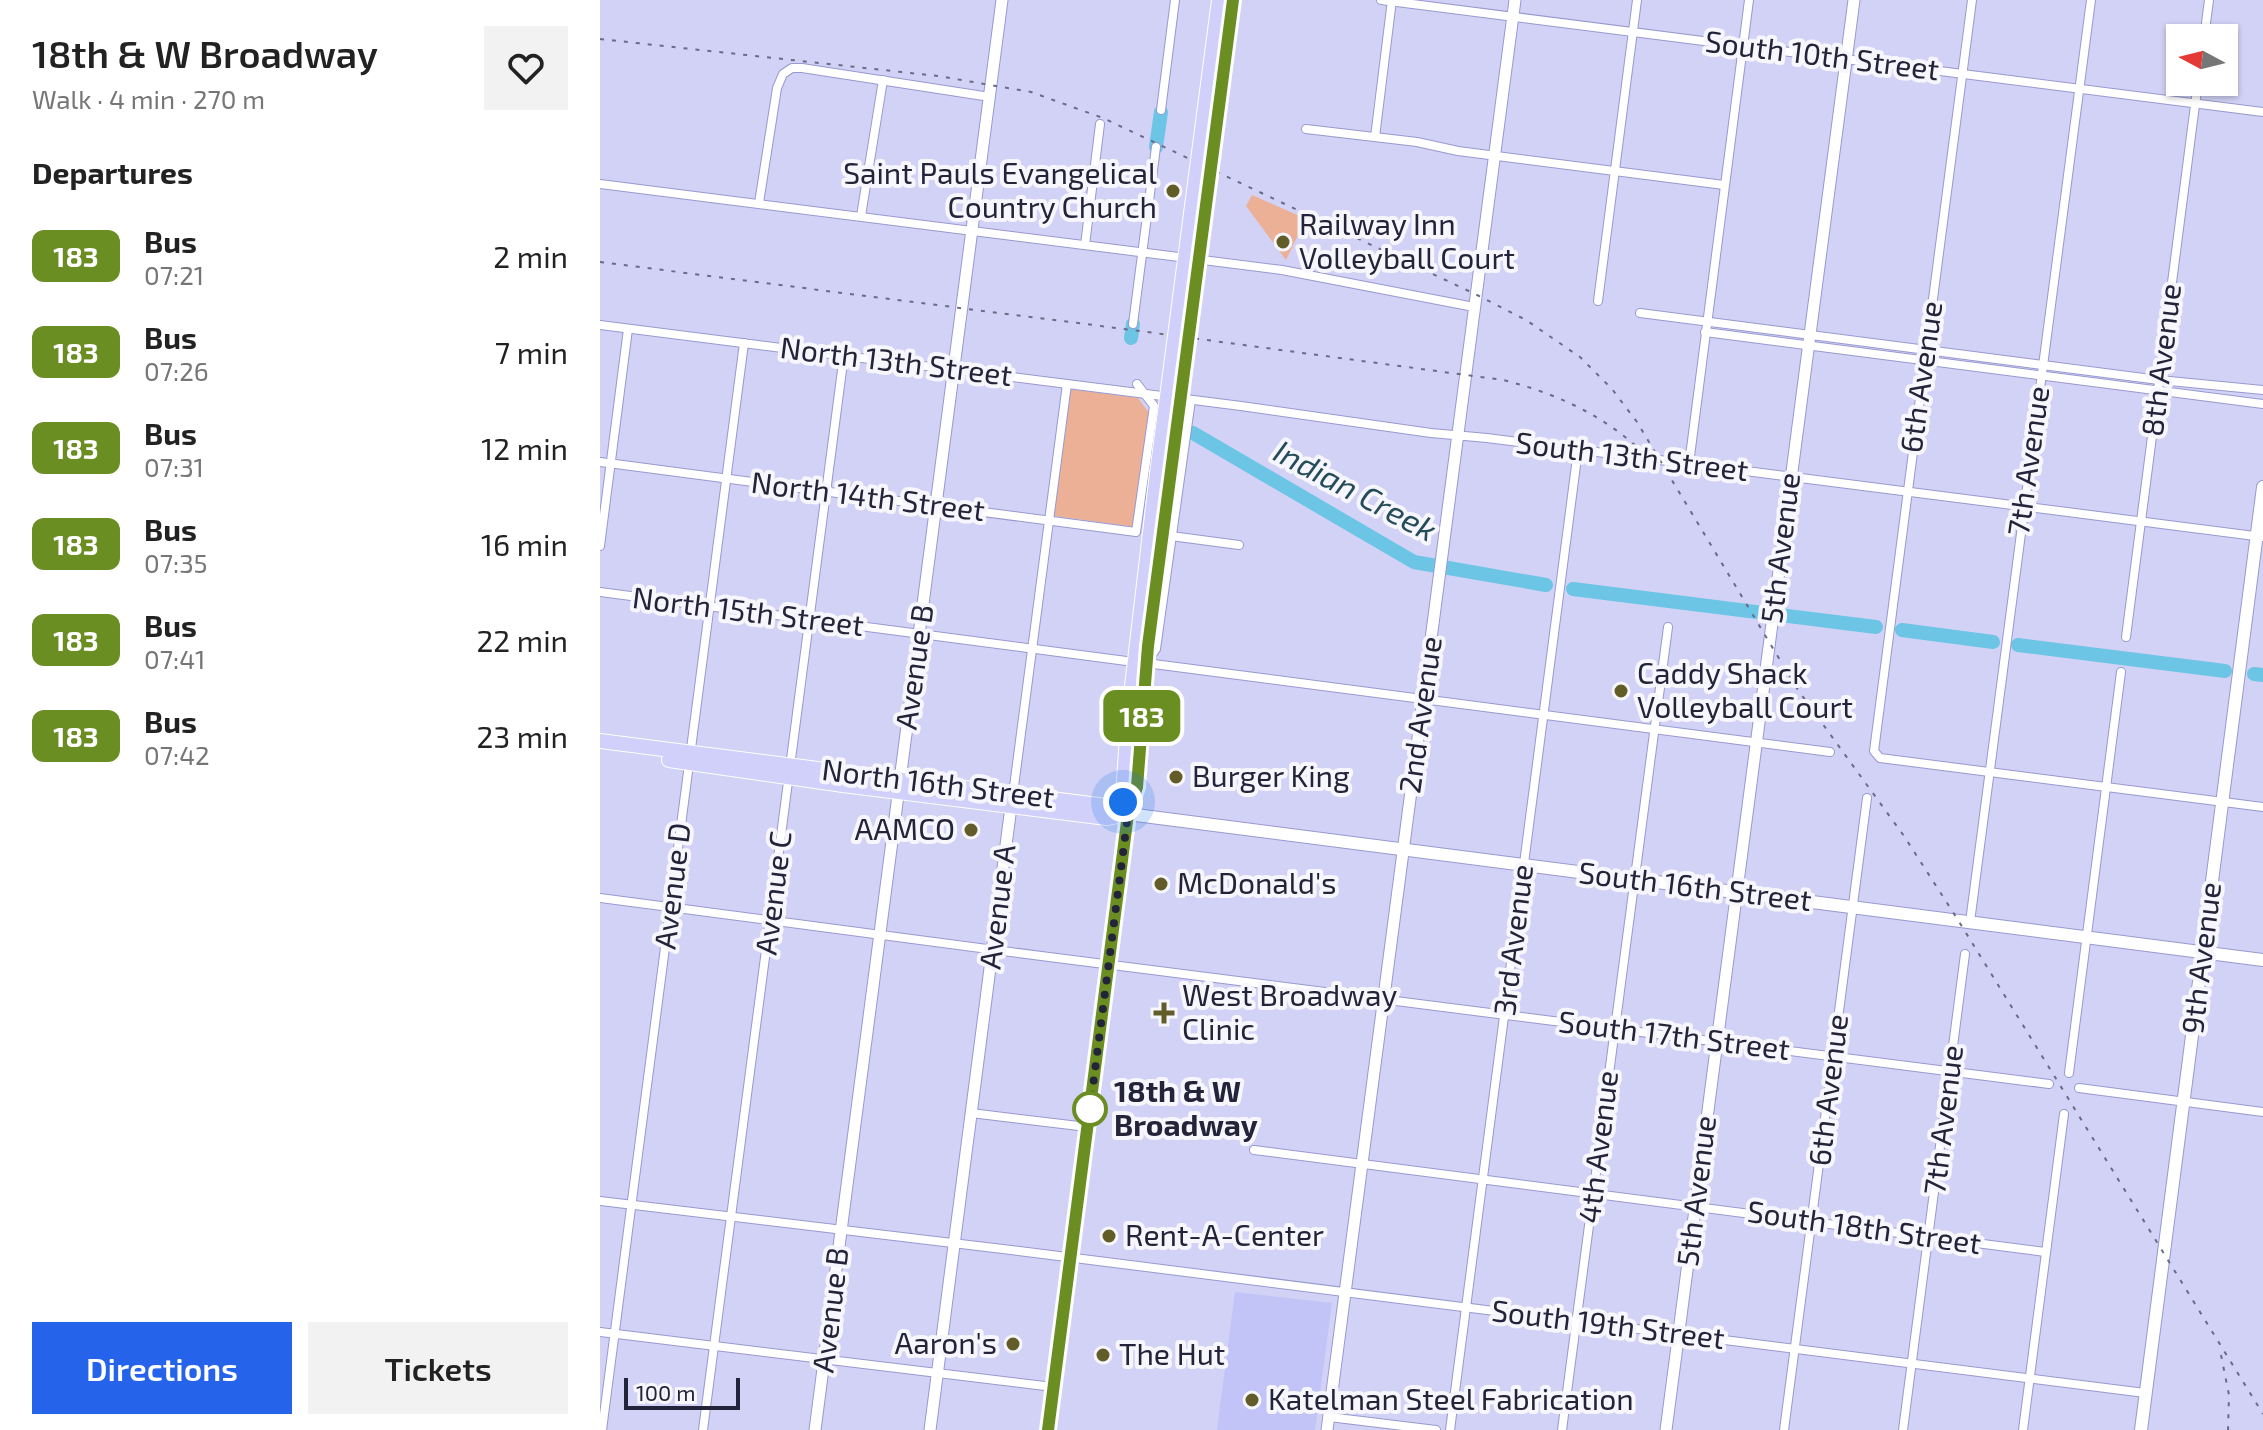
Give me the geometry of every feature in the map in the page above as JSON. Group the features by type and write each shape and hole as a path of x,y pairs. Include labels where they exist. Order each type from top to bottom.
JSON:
{"main road":[{"path":"1048,1430 1128,814 1123,795 1219,0"},
{"path":"1164,473 1233,0"},
{"name":"9th Avenue","path":"2141,1430 2202,952 2260,537 2263,487"},
{"name":"North 16th Street","path":"600,741 690,757 1012,800 1106,806 1128,814"},
{"name":"North 16th Street","path":"600,751 690,757"},
{"name":"South 16th Street","path":"1128,814 2263,960"}],"street":[{"name":"Avenue B","path":"815,1430 1002,0"},
{"path":"1161,110 1175,0"},
{"name":"South 10th Street","path":"1381,0 2263,112"},
{"name":"2nd Avenue","path":"1327,1430 1515,0"},
{"path":"1598,301 1637,0"},
{"path":"1689,464 1749,0"},
{"name":"5th Avenue","path":"1666,1430 1854,0"},
{"name":"6th Avenue","path":"1972,0 1874,748 1880,758 1989,772"},
{"name":"7th Avenue","path":"1970,922 2091,0"},
{"path":"2206,24 2209,0"},
{"path":"1375,137 1392,1"},
{"path":"759,203 777,88 787,71 802,68 990,97"},
{"path":"861,216 883,80"},
{"name":"8th Avenue","path":"2126,637 2197,96"},
{"path":"1085,245 1100,124"},
{"path":"1306,129 1724,185"},
{"path":"1133,324 1156,147"},
{"path":"600,184 1282,270 1474,307"},
{"path":"1640,313 1706,327 1925,355 2041,375 2263,390"},
{"name":"North 13th Street","path":"600,325 1191,400"},
{"path":"600,546 628,329"},
{"path":"1808,340 1866,352 2042,365 2263,404"},
{"name":"Avenue D","path":"602,1430 744,343"},
{"name":"Avenue C","path":"703,1430 844,355"},
{"name":"Avenue A","path":"930,1430 1067,384"},
{"path":"1137,384 1145,394"},
{"name":"North 14th Street","path":"600,462 1136,532 1154,406 1145,394"},
{"path":"1140,663 1156,649 1191,400"},
{"name":"South 13th Street","path":"1191,400 2260,537"},
{"name":"3rd Avenue","path":"1450,1430 1578,450"},
{"path":"1171,536 1239,545"},
{"name":"North 15th Street","path":"600,592 1830,752"},
{"name":"4th Avenue","path":"1562,1430 1668,627"},
{"path":"2069,1073 2121,672"},
{"path":"1989,772 2263,807"},
{"name":"6th Avenue","path":"1784,1430 1867,798"},
{"name":"South 17th Street","path":"600,898 2049,1084"},
{"name":"7th Avenue","path":"1903,1430 1965,954"},
{"path":"2079,1088 2263,1112"},
{"path":"971,1113 1087,1127"},
{"path":"2023,1430 2064,1114"},
{"name":"South 18th Street","path":"1254,1150 2045,1252"},
{"name":"South 19th Street","path":"600,1201 2145,1393"},
{"path":"600,1332 1053,1387"},
{"path":"1329,1417 1436,1430"}],"shaded area":[{"name":"Railway Inn Volleyball Court","path":"1252,195 1302,217 1303,225 1286,260 1246,206"},
{"path":"1071,389 1138,398 1149,413 1135,527 1054,516"},
{"path":"1235,1292 1332,1303 1315,1430 1217,1430"}],"waterway":[{"name":"Indian Creek","path":"1156,147 1161,112"},
{"name":"Indian Creek","path":"1131,338 1133,324"},
{"name":"Indian Creek","path":"1193,433 1414,562 1546,585"},
{"name":"Indian Creek","path":"1573,589 1876,627"},
{"name":"Indian Creek","path":"1902,630 1993,642"},
{"name":"Indian Creek","path":"2018,645 2225,671"},
{"name":"Indian Creek","path":"2254,674 2263,675"}],"railway":[{"path":"600,39 938,76 1031,92 1103,118 1475,294 1526,320 1580,357 1612,389 1637,422 1798,690 1904,836 1958,920 2263,1414"},
{"path":"600,262 1503,380 1547,393 1587,412 1642,451 1658,468"},
{"path":"2221,1355 2229,1395 2228,1430"}],"bus line":[{"name":"183","path":"1048,1430 1128,814 1137,787 1148,646 1233,0"}],"place":[{"name":"Saint Pauls Evangelical Country Church","path":"1173,191"},
{"name":"Railway Inn Volleyball Court","path":"1283,242"},
{"name":"Caddy Shack Volleyball Court","path":"1621,691"},
{"name":"Burger King","path":"1176,777"},
{"name":"AAMCO","path":"971,830"},
{"name":"McDonald's","path":"1161,884"},
{"name":"West Broadway Clinic","path":"1164,1013"},
{"name":"18th & W Broadway","path":"1090,1109"},
{"name":"Rent-A-Center","path":"1109,1236"},
{"name":"Aaron's","path":"1013,1344"},
{"name":"The Hut","path":"1103,1355"},
{"name":"Katelman Steel Fabrication","path":"1252,1400"}],"route":[{"path":"1090,1109 1128,814 1123,802"}]}
